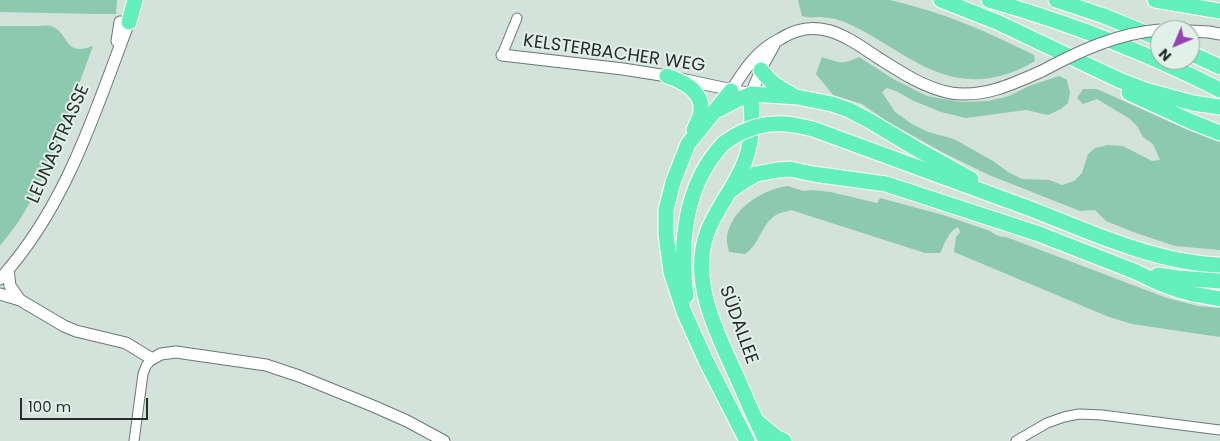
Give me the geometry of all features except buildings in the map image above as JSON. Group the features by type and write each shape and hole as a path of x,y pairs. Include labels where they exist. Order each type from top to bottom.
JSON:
{"highway":[{"path":"125,0 125,22"},
{"path":"125,22 134,0"},
{"path":"941,0 1030,37 1104,73 1146,90 1186,101 1220,107"},
{"path":"989,0 1097,35 1144,54 1220,90"},
{"path":"1056,0 1104,16 1150,35"},
{"path":"1155,0 1220,11"},
{"path":"1200,58 1220,67"},
{"path":"761,70 775,86 797,97"},
{"path":"1104,73 1124,90 1220,133"},
{"path":"667,76 688,86 694,92 702,109 674,182 666,210 665,223 671,272 684,312 706,361 747,441"},
{"path":"688,144 718,111 731,91"},
{"path":"718,111 735,100 750,94 797,97 824,102 849,110 951,169 1030,209"},
{"name":"SÜDALLEE","path":"750,94 752,118 749,149 729,192 715,214 707,234 702,256 703,286 716,331 766,441"},
{"path":"718,111 730,108 734,110 743,118 750,139"},
{"path":"692,328 687,308 683,264 684,238 686,218 699,179 711,159 724,143 754,127 779,124 813,129 1159,256 1220,266"},
{"path":"729,192 756,174 778,170 790,170 886,184 1039,234 1178,290 1220,299"},
{"path":"1136,272 1220,281"},
{"path":"734,441 733,431 736,420"},
{"path":"756,421 784,441"}],"street":[{"path":"502,55 517,18"},
{"name":"LEUNASTRASSE","path":"4,275 32,239 54,205 78,154 111,69 125,22"},
{"path":"731,91 756,57 769,45 791,32 802,29 818,28 829,30 844,36 921,83 952,93 972,94 990,92 1009,85 1074,54 1120,37 1150,31"},
{"path":"1200,32 1220,34"},
{"path":"750,94 776,41"},
{"name":"KELSTERBACHER WEG","path":"502,55 623,69 667,76 750,94"},
{"path":"4,275 20,300"},
{"path":"0,294 20,300 76,331 126,343 152,359"},
{"path":"134,441 143,374 146,366 152,359 161,354 176,352 266,365 299,376 380,409 444,441"},
{"path":"1016,441 1047,423 1079,414 1102,415 1220,430"}],"green space":[{"path":"0,0 117,0 116,14 96,14 0,12"},
{"path":"798,0 890,0 903,3 948,17 983,31 1034,55 1035,61 1011,73 983,79 962,78 942,74 904,56 867,33 840,20 802,16"},
{"path":"0,26 50,26 62,34 72,47 83,49 93,46 60,136 41,180 19,221 0,246"},
{"path":"822,57 841,62 859,57 895,80 927,96 961,102 988,101 1009,96 1029,86 1059,76 1067,80 1070,93 1068,103 1061,109 1048,115 1026,110 966,118 941,112 887,88 882,92 895,112 912,124 928,132 954,139 1022,179 1049,180 1062,185 1074,181 1082,173 1088,154 1095,148 1108,145 1123,146 1152,161 1160,160 1153,144 1143,137 1137,126 1130,119 1097,99 1083,104 1077,98 1083,89 1097,89 1188,130 1220,142 1220,250 1175,246 1106,221 1095,210 1080,211 989,175 942,152 885,120 862,104 833,95 816,74"},
{"path":"787,186 804,191 831,192 877,203 880,198 943,215 1167,298 1198,306 1220,308 1220,337 1132,324 1109,317 954,252 956,237 960,232 958,227 949,235 940,253 925,253 791,210 772,218 765,226 754,246 745,254 729,252 727,236 730,226 741,209 758,196"}]}
